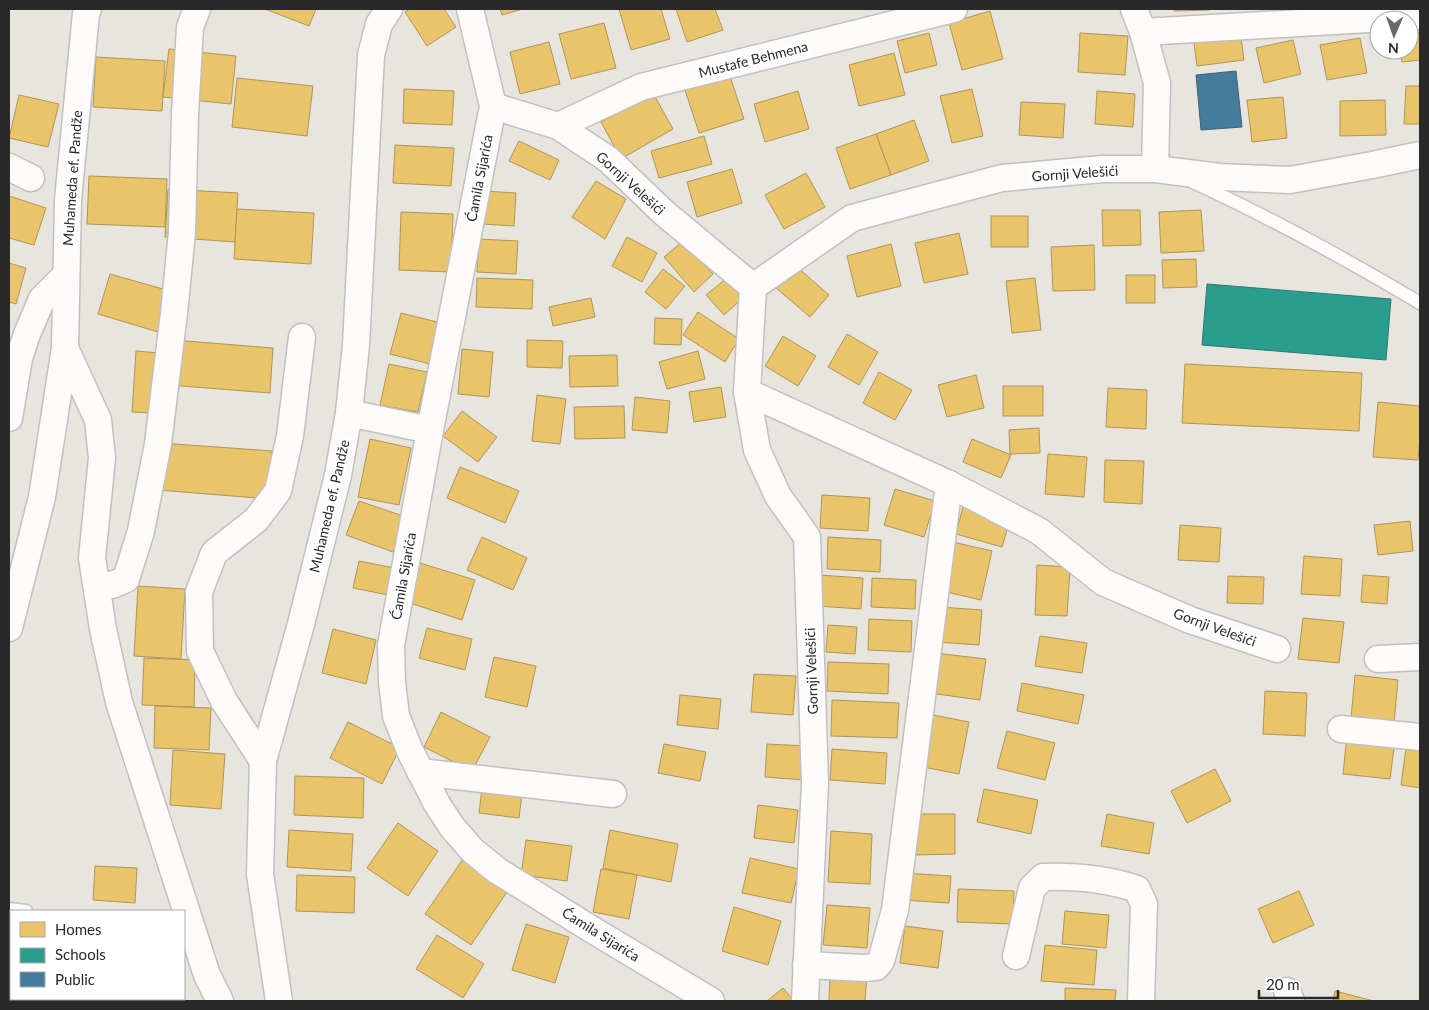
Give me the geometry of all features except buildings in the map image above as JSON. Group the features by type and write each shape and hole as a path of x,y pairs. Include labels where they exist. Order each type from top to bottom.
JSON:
{"street":[{"name":"Muhameda ef. Pandže","path":"9,628 42,497 64,348 68,200 85,23 88,9"},
{"path":"96,584 112,585 126,579 141,531 158,444 182,232 190,27 198,9"},
{"name":"Muhameda ef. Pandže","path":"279,1001 260,874 263,760 301,624 338,475 349,413 356,345 372,55 380,24 389,9"},
{"name":"Ćamila Sijarića","path":"470,9 493,106 430,430 391,645 392,682 396,716 420,772 437,804 452,827 473,851 498,871 711,1001"},
{"name":"Mustafe Behmena","path":"558,126 641,87 954,9"},
{"path":"1164,171 1156,83 1138,20 1420,16"},
{"name":"Gornji Velešići","path":"493,106 558,126 609,160 663,212 753,287"},
{"name":"Gornji Velešići","path":"753,287 852,218 1002,178 1104,169 1164,171 1220,177 1290,180 1372,166 1420,155"},
{"path":"9,418 19,358 27,334 42,299 65,276"},
{"name":"Gornji Velešići","path":"753,287 747,392 757,450 778,496 807,537 815,783 805,1001"},
{"path":"263,760 224,701 200,651 199,592 214,553 256,520 278,491 290,436 302,338"},
{"name":"Muhameda ef. Pandže","path":"64,348 98,420 102,458 92,558 103,629 119,702 207,975 220,1001"},
{"name":"Gornji Velešići","path":"747,392 948,484 1040,531 1103,582 1190,620 1277,649"},
{"path":"349,413 430,430"},
{"path":"806,965 864,968 876,967 881,961 895,910 948,484"},
{"path":"1378,659 1420,657"},
{"path":"1341,729 1420,737"},
{"path":"420,772 613,794"},
{"path":"1016,956 1032,888 1042,877 1063,876 1120,884 1137,889 1144,904 1141,1001"}],"lane":[{"path":"1164,171 1235,202 1354,264 1420,302"}]}
